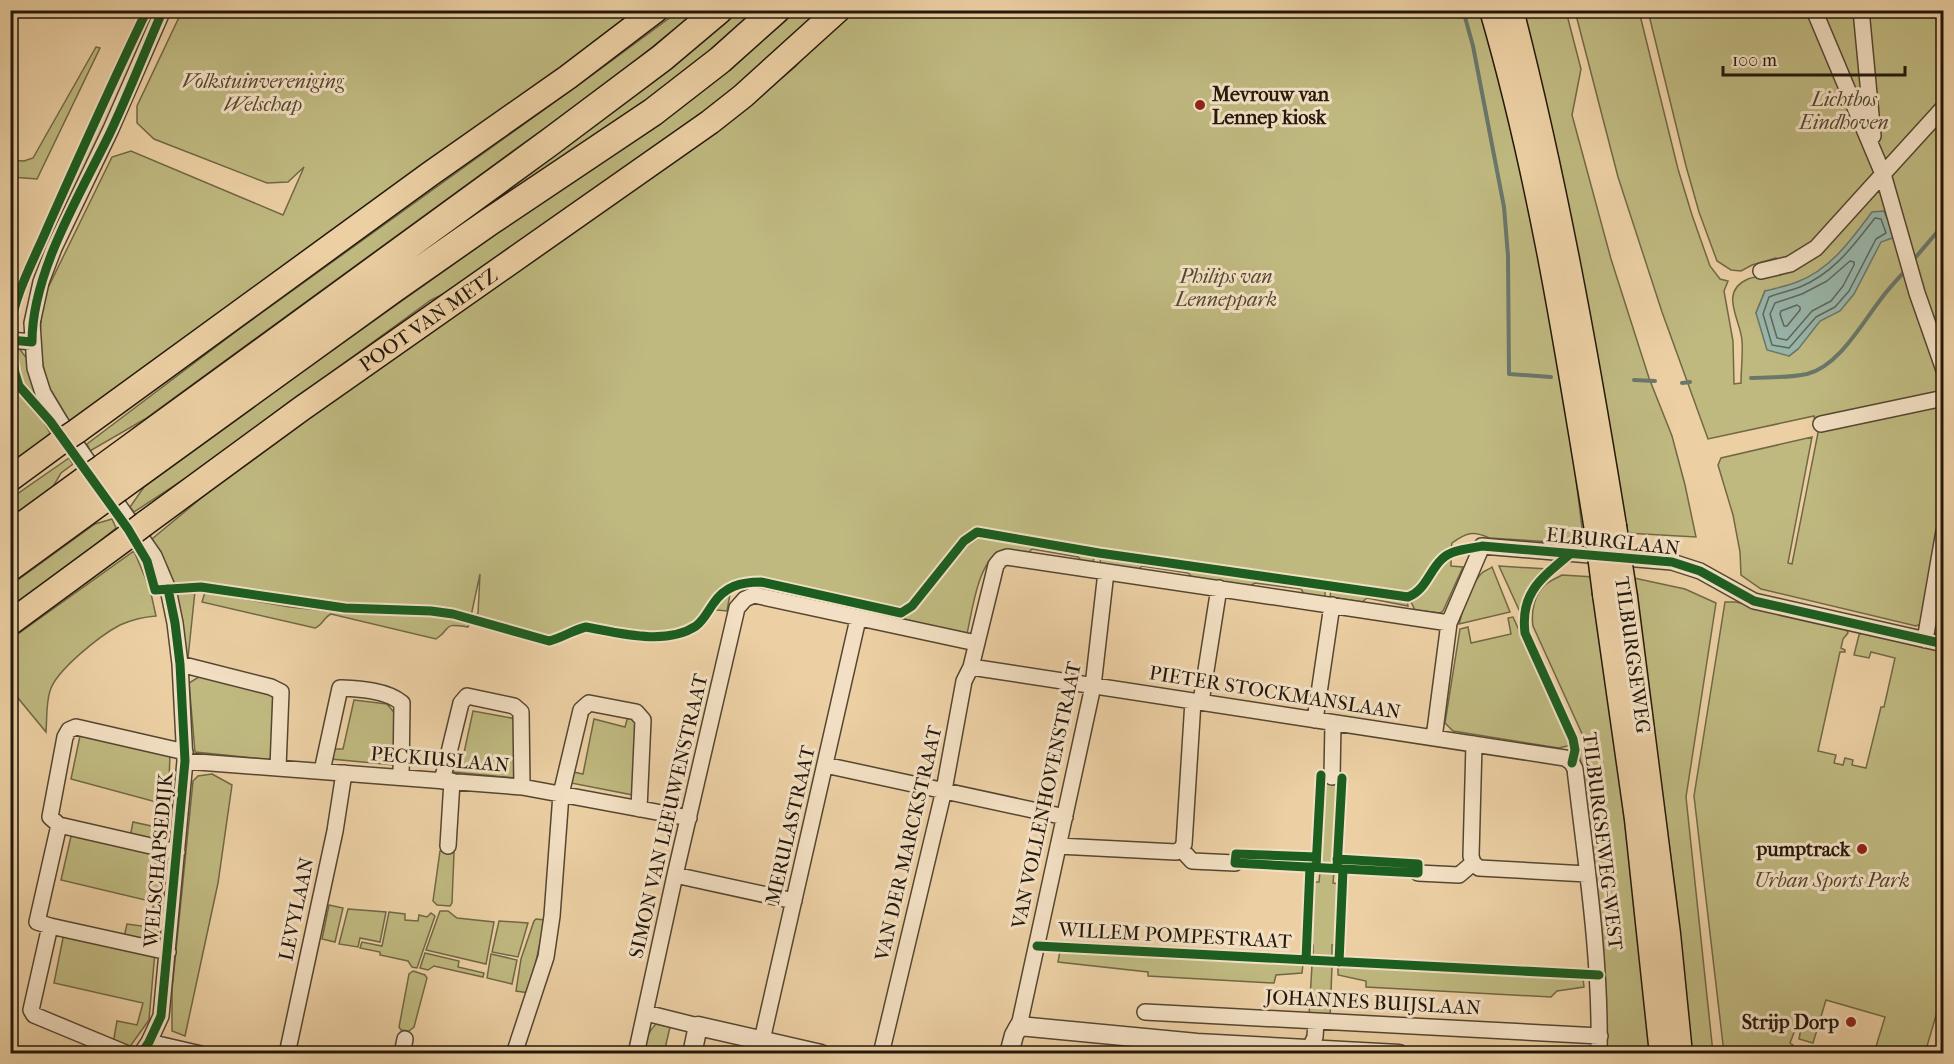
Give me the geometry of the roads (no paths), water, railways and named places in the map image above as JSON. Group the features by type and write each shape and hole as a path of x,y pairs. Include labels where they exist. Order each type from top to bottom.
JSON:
{"highway":[{"path":"10,479 430,174 568,77 656,10"},
{"path":"10,567 102,484 662,58 719,10"},
{"path":"10,535 102,484 653,112 720,60 776,10"},
{"name":"POOT VAN METZ","path":"10,623 301,409 710,122 743,96 838,10"},
{"path":"1492,10 1537,155"},
{"path":"1511,10 1537,155"},
{"name":"TILBURGSEWEG","path":"1537,155 1575,399 1605,525 1615,596 1637,819 1671,1051"}],"street":[{"name":"WELSCHAPSEDIJK","path":"145,1048 161,1016 185,756 180,664 175,623 168,589 154,556 61,423 43,393 35,368 32,323 36,302 54,248 111,129 163,10"},
{"path":"1814,10 1883,174 1917,293 1944,370"},
{"path":"1862,10 1874,153"},
{"path":"1761,272 1790,264 1816,248 1944,107"},
{"path":"10,340 32,342"},
{"path":"1821,424 1944,398"},
{"path":"1925,640 1944,531"},
{"name":"ELBURGLAAN","path":"1449,622 1482,546 1672,562 1700,571 1754,601 1944,644"},
{"name":"VAN DER MARCKSTRAAT","path":"881,1053 944,790 964,681 971,667 996,565 1001,559 1007,557 1106,572"},
{"path":"1106,572 1449,622 1434,738"},
{"name":"VAN VOLLENHOVENSTRAAT","path":"1019,1026 1093,686 1106,572"},
{"path":"1058,846 1176,852 1181,849 1184,844 1197,702 1219,588"},
{"name":"SIMON VAN LEEUWENSTRAAT","path":"636,1053 737,608 745,599 754,595 858,619"},
{"path":"1315,720 1332,605"},
{"path":"858,619 976,643"},
{"name":"MERULASTRAAT","path":"762,1040 858,619"},
{"path":"180,664 271,687 281,692 278,768"},
{"name":"PIETER STOCKMANSLAAN","path":"971,667 1565,758 1572,763"},
{"path":"322,771 340,688 358,688 393,696 402,703 401,777"},
{"path":"448,846 447,781 461,704 467,696 514,706 521,712 522,787"},
{"path":"514,1053 546,957 552,916 561,794 581,710 589,703 636,711 643,720 639,809"},
{"path":"1331,777 1333,723"},
{"name":"WELSCHAPSEDIJK","path":"177,852 59,825 50,817 65,737 69,730 76,727 185,756"},
{"path":"1474,744 1471,856 1473,863 1479,868 1587,874"},
{"name":"PECKIUSLAAN","path":"185,756 278,768 522,787 689,818"},
{"name":"TILBURGSEWEG-WEST","path":"1572,763 1575,769 1599,975 1599,1053"},
{"path":"825,765 1065,816"},
{"name":"LEVYLAAN","path":"287,1053 344,773"},
{"name":"WELSCHAPSEDIJK","path":"59,825 37,922 168,952"},
{"path":"1181,849 1192,861 1235,863"},
{"path":"1418,873 1459,875 1473,863"},
{"path":"675,875 794,901"},
{"path":"50,926 31,1010 34,1015 128,1053"},
{"name":"JOHANNES BUIJSLAAN","path":"1145,1012 1600,1036"},
{"path":"646,1013 821,1053"},
{"path":"1310,1051 1315,1037 1316,1022"},
{"path":"692,1053 698,1026"},
{"path":"1010,1053 1014,1035 1019,1026 1310,1051 1399,1053"},
{"path":"145,1048 201,1053"}],"water":[{"path":"1884,211 1895,237 1881,242 1854,294 1840,311 1820,321 1799,348 1789,356 1767,350 1756,313 1765,291 1797,282 1820,270 1839,253 1872,212"}],"waterway":[{"path":"1463,10 1473,46 1504,207 1508,256 1509,374 1551,377"},
{"path":"1915,258 1944,224"},
{"path":"1751,378 1786,377 1807,374 1819,369 1849,342 1905,271"},
{"path":"1634,380 1655,381"},
{"path":"1682,383 1690,382"}],"place":[{"name":"Mevrouw van Lennep kiosk","path":"1200,105"},
{"name":"pumptrack","path":"1862,849"},
{"name":"Strijp Dorp","path":"1851,1022"}],"park label":[{"name":"Volkstuinvereniging Welschap","path":"263,92"},
{"name":"Lichtbos Eindhoven","path":"1844,110"},
{"name":"Philips van Lenneppark","path":"1226,288"},
{"name":"Urban Sports Park","path":"1832,880"}]}
